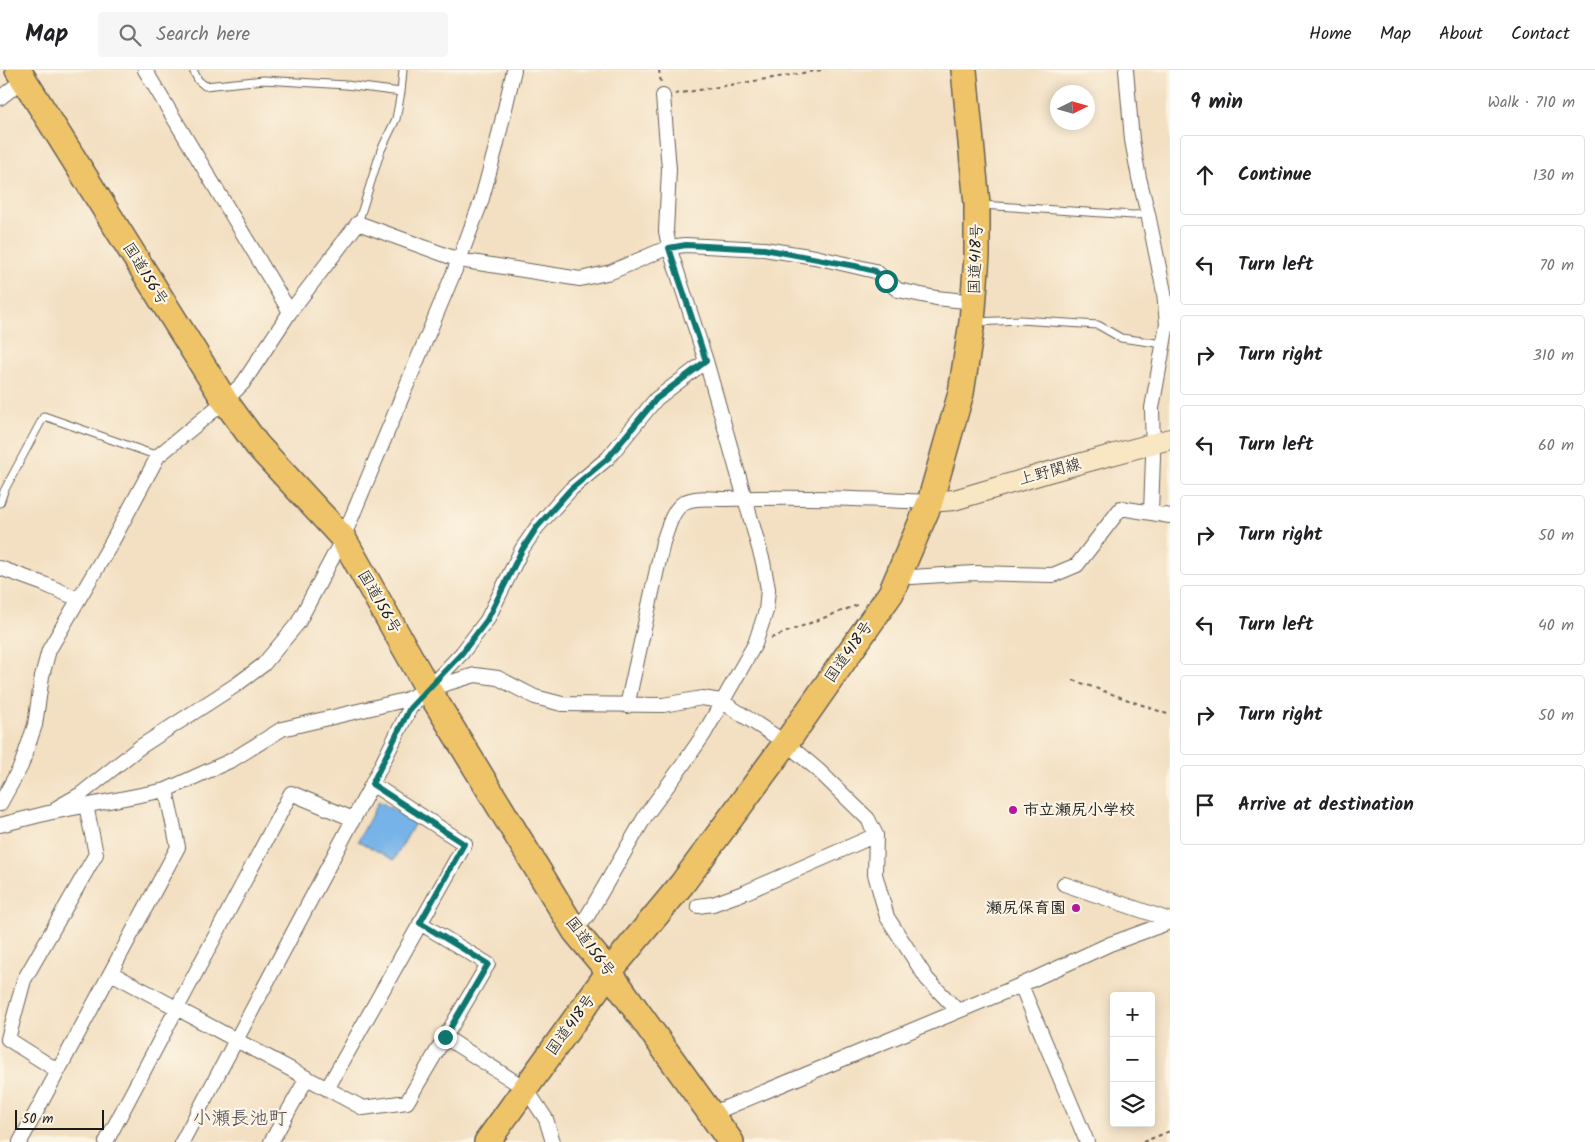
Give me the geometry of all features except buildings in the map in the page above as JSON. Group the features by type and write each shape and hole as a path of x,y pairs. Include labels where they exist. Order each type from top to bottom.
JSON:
{"highway":[{"name":"国道418号","path":"487,1142 609,972 682,884 786,743 891,593 930,502 961,394 974,312 977,204 964,70"},
{"name":"国道156号","path":"20,75 225,401 257,445 343,538 428,689 575,931 609,972 731,1142"}],"main road":[{"name":"上野関線","path":"930,502 954,500 1161,442"}],"street":[{"path":"145,70 290,312"},
{"path":"48,813 81,794 140,747 236,685 263,665 298,623 343,538 459,260 480,202 496,147 514,70"},
{"path":"1126,70 1132,140 1148,214 1167,324 1167,344 1152,408 1161,442 1153,457 1151,512"},
{"path":"0,98 20,75"},
{"path":"575,931 588,915 646,815 704,734 755,644 766,612 768,589 763,562 706,361 669,248 666,231 669,169 663,96"},
{"path":"0,804 21,766 35,725 42,676 49,650 112,542 158,456 225,401 243,383 290,312 358,223 459,260 580,279 611,272 669,248 686,245 764,249 875,271 898,290 936,298 974,312"},
{"path":"182,1142 372,784 410,708 462,653 487,620 522,550 537,527 571,489 608,458 656,399 706,361"},
{"path":"627,706 663,542 672,515 684,502 745,498 930,502"},
{"path":"899,575 912,577 974,573 1053,575 1076,564 1121,508 1170,516"},
{"path":"0,568 78,599"},
{"path":"0,825 48,813 166,790 232,760 282,729 405,700 428,689 475,675 498,678 535,697 562,704 663,705 702,698 721,701 786,743 818,770 868,819 876,835 875,874 887,917 927,980 958,1011"},
{"path":"327,1088 464,844 372,784"},
{"path":"20,1142 178,847 166,790"},
{"path":"106,1142 291,793 353,819"},
{"path":"58,1071 8,1040 24,980 96,854 86,805"},
{"path":"698,906 713,904 746,892 876,835"},
{"path":"1064,884 1170,921"},
{"path":"711,1114 1022,985 1110,944 1170,921"},
{"path":"111,973 363,1108 407,1102 488,964 420,923"},
{"path":"1022,985 1087,1142"},
{"path":"445,1037 526,1089 546,1119 553,1142"},
{"path":"271,1142 307,1078"}],"lane":[{"path":"193,70 198,80 205,86 264,80 346,85 401,92"},
{"path":"358,223 381,150 396,119 403,70"},
{"path":"977,204 1133,215 1148,214"},
{"path":"974,312 1020,320 1098,325 1121,338 1167,344"},
{"path":"0,503 4,491 44,416 158,456"}],"path":[{"path":"663,96 821,70"},
{"path":"755,644 864,603"},
{"path":"1073,680 1170,715"},
{"path":"1143,1142 1170,1131"}],"water":[{"path":"379,801 415,823 394,860 358,841"}],"place":[{"name":"市立瀬尻小学校","path":"1013,810"},
{"name":"瀬尻保育園","path":"1076,908"}],"district":[{"name":"小瀬長池町","path":"240,1119"}],"route":[{"path":"445,1037 488,964 420,923 464,844 372,784 410,708 462,653 487,620 522,550 537,527 571,489 608,458 656,399 706,361 669,248 686,245 764,249 815,257 875,271 886,281"}]}
